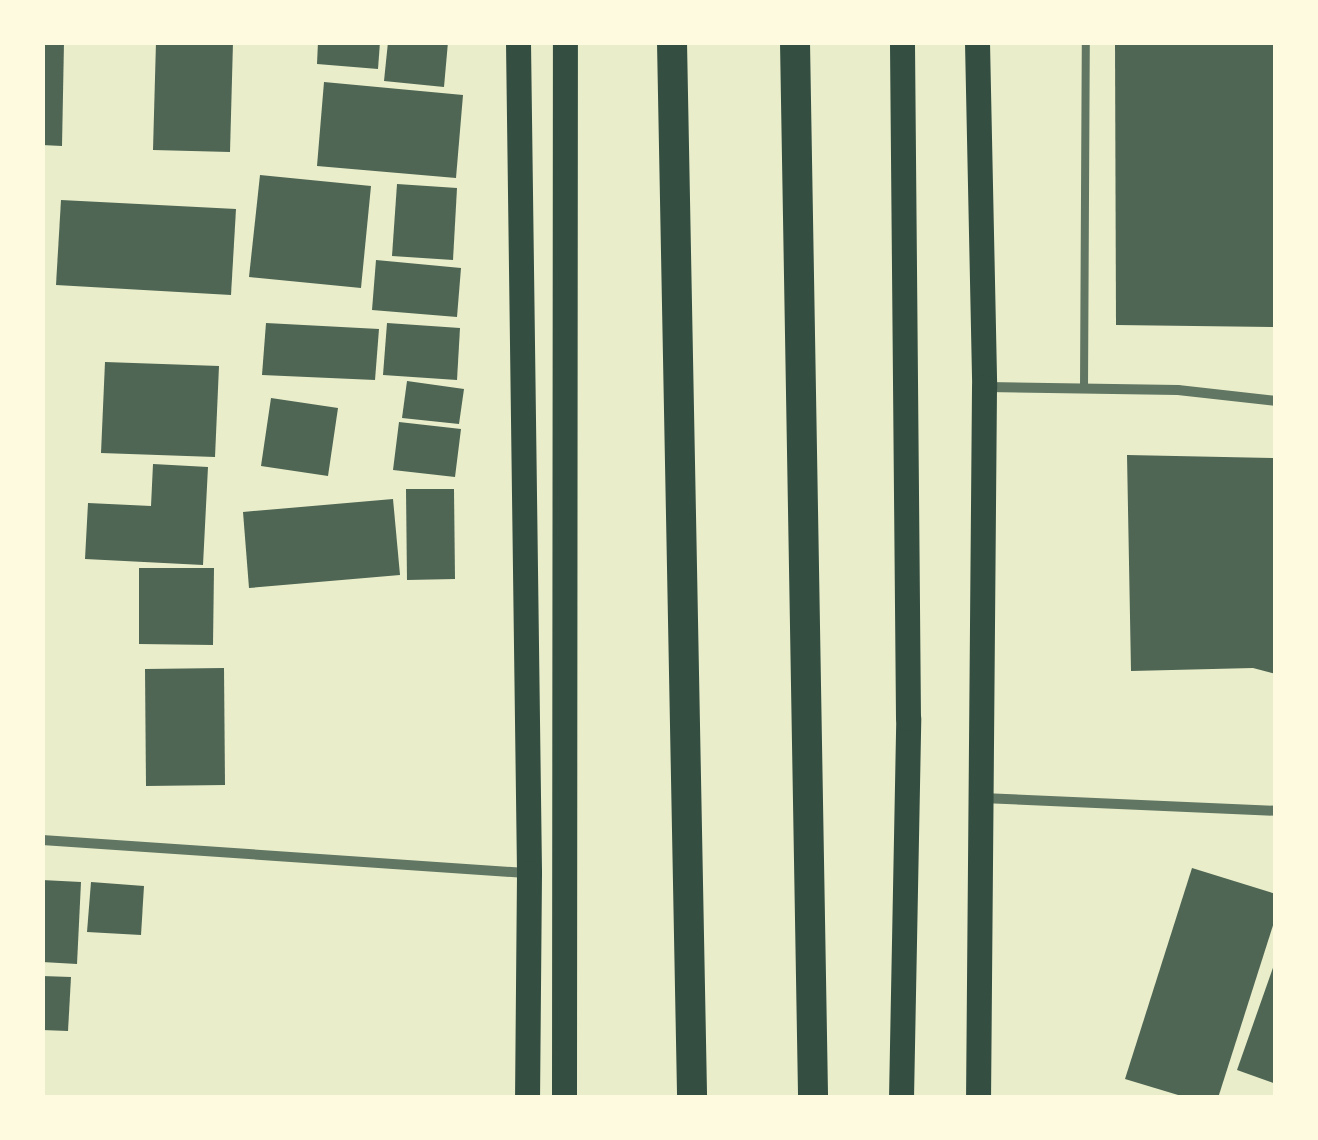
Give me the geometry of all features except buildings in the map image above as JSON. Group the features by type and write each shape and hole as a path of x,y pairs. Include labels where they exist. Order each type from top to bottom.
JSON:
{"highway":[{"path":"672,42 692,1098"},
{"path":"795,42 813,1098"}],"main road":[{"path":"518,42 529,872 526,1098"},
{"path":"564,1098 566,42"},
{"path":"901,1098 908,718 902,42"},
{"path":"977,42 984,387 978,1098"}],"street":[{"path":"984,387 1178,390 1276,401"},
{"path":"978,798 1276,810"},
{"path":"42,840 529,872"}],"lane":[{"path":"1084,388 1086,42"}]}
